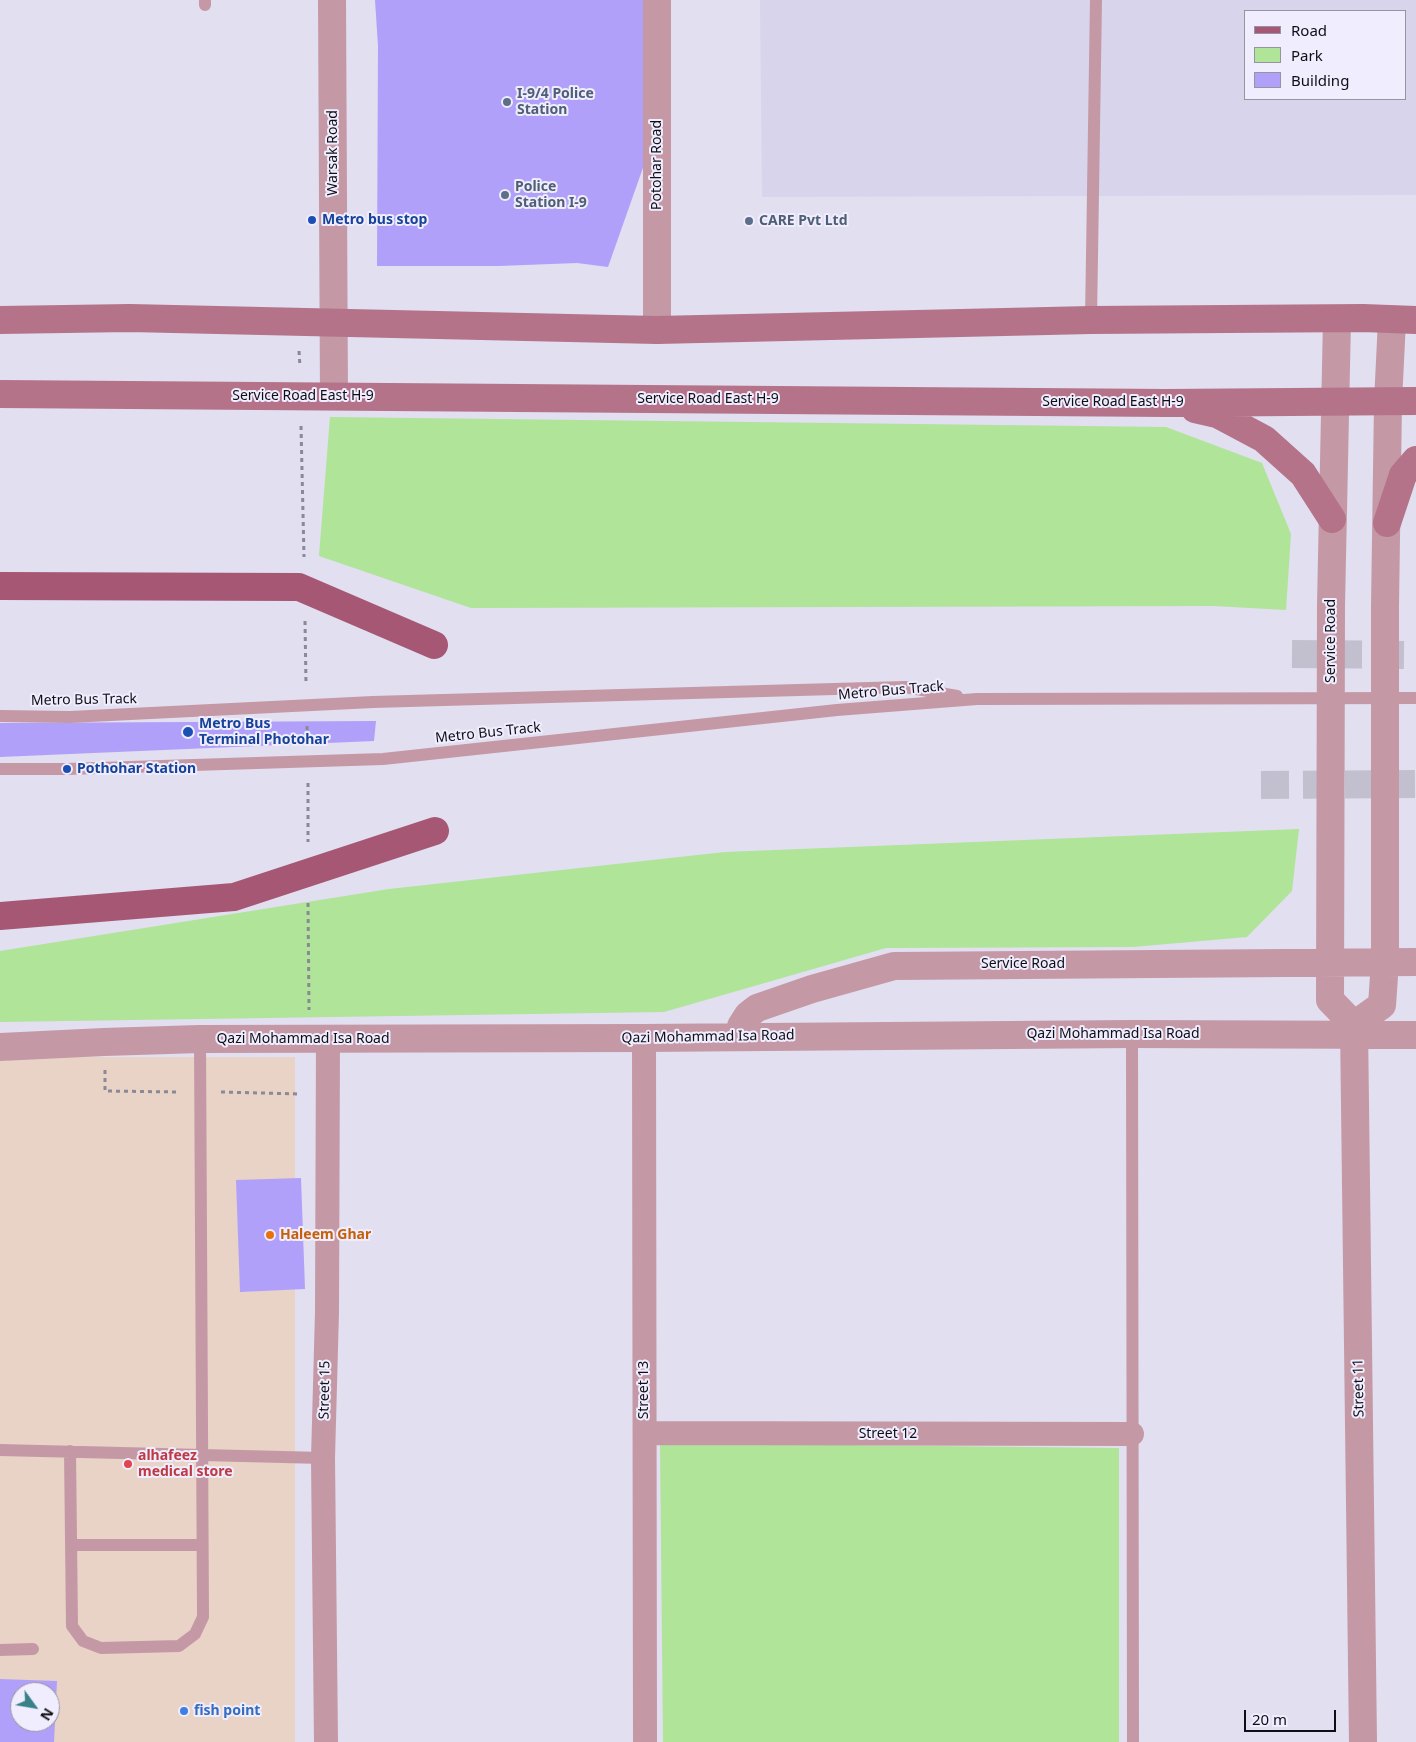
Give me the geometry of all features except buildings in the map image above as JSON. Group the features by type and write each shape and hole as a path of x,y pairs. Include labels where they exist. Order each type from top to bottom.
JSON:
{"main road":[{"path":"0,320 130,318 657,330 1092,320 1350,318 1404,320"},
{"name":"Service Road East H-9","path":"0,394 1166,403 1416,401"},
{"path":"1166,403 1217,414 1264,439 1303,474 1332,518"},
{"path":"1386,522 1403,475 1416,460"},
{"path":"0,586 299,587 434,645"},
{"path":"0,916 234,897 434,831"}],"street":[{"name":"Warsak Road","path":"332,0 334,396"},
{"name":"Potohar Road","path":"657,0 657,330"},
{"name":"Service Road","path":"1350,318 1334,401 1330,1000 1354,1030"},
{"path":"1354,1030 1382,1005 1385,962 1385,606 1388,402 1404,320"},
{"name":"Service Road","path":"741,1037 741,1026 748,1015 757,1008 812,989 894,966 1416,962"},
{"name":"Qazi Mohammad Isa Road","path":"0,1047 200,1039 644,1038 1354,1030 1416,1035"},
{"name":"Street 11","path":"1354,1030 1363,1742"},
{"name":"Street 13","path":"644,1038 645,1742"},
{"name":"Street 15","path":"326,1742 323,1458 328,1039"},
{"name":"Street 12","path":"644,1433 1132,1434"}],"lane":[{"path":"1092,320 1096,0"},
{"name":"Metro Bus Track","path":"0,716 70,717 373,702 905,687 977,699"},
{"name":"Metro Bus Track","path":"0,769 67,769 383,759 837,710 977,699 1416,698"},
{"path":"1132,1034 1133,1742"},
{"path":"70,1451 72,1626 83,1641 102,1648 178,1646 195,1634 203,1617 200,1039"},
{"path":"0,1450 323,1458"},
{"path":"71,1545 202,1545"},
{"path":"0,1650 33,1649"}],"path":[{"path":"105,1091 184,1092"}],"shaded area":[{"path":"760,0 1416,0 1416,195 762,197"},
{"path":"0,1057 295,1057 295,1742 0,1742"}],"green space":[{"path":"330,417 1166,427 1262,463 1291,534 1286,610 1214,606 471,608 319,556"},
{"path":"1299,829 1292,891 1247,937 1133,947 886,948 664,1012 0,1022 0,951 389,889 725,852"},
{"path":"660,1443 1119,1448 1119,1742 663,1742"}],"tunnel":[{"path":"1292,654 1416,655"},
{"path":"1261,785 1416,784"}],"place":[{"name":"I-9/4 Police Station","path":"507,102"},
{"name":"Police Station I-9","path":"505,195"},
{"name":"Metro bus stop","path":"312,220"},
{"name":"CARE Pvt Ltd","path":"749,221"},
{"name":"Metro Bus Terminal Photohar","path":"188,732"},
{"name":"Pothohar Station","path":"67,769"},
{"name":"Haleem Ghar","path":"270,1235"},
{"name":"alhafeez medical store","path":"128,1464"},
{"name":"fish point","path":"184,1711"}]}
